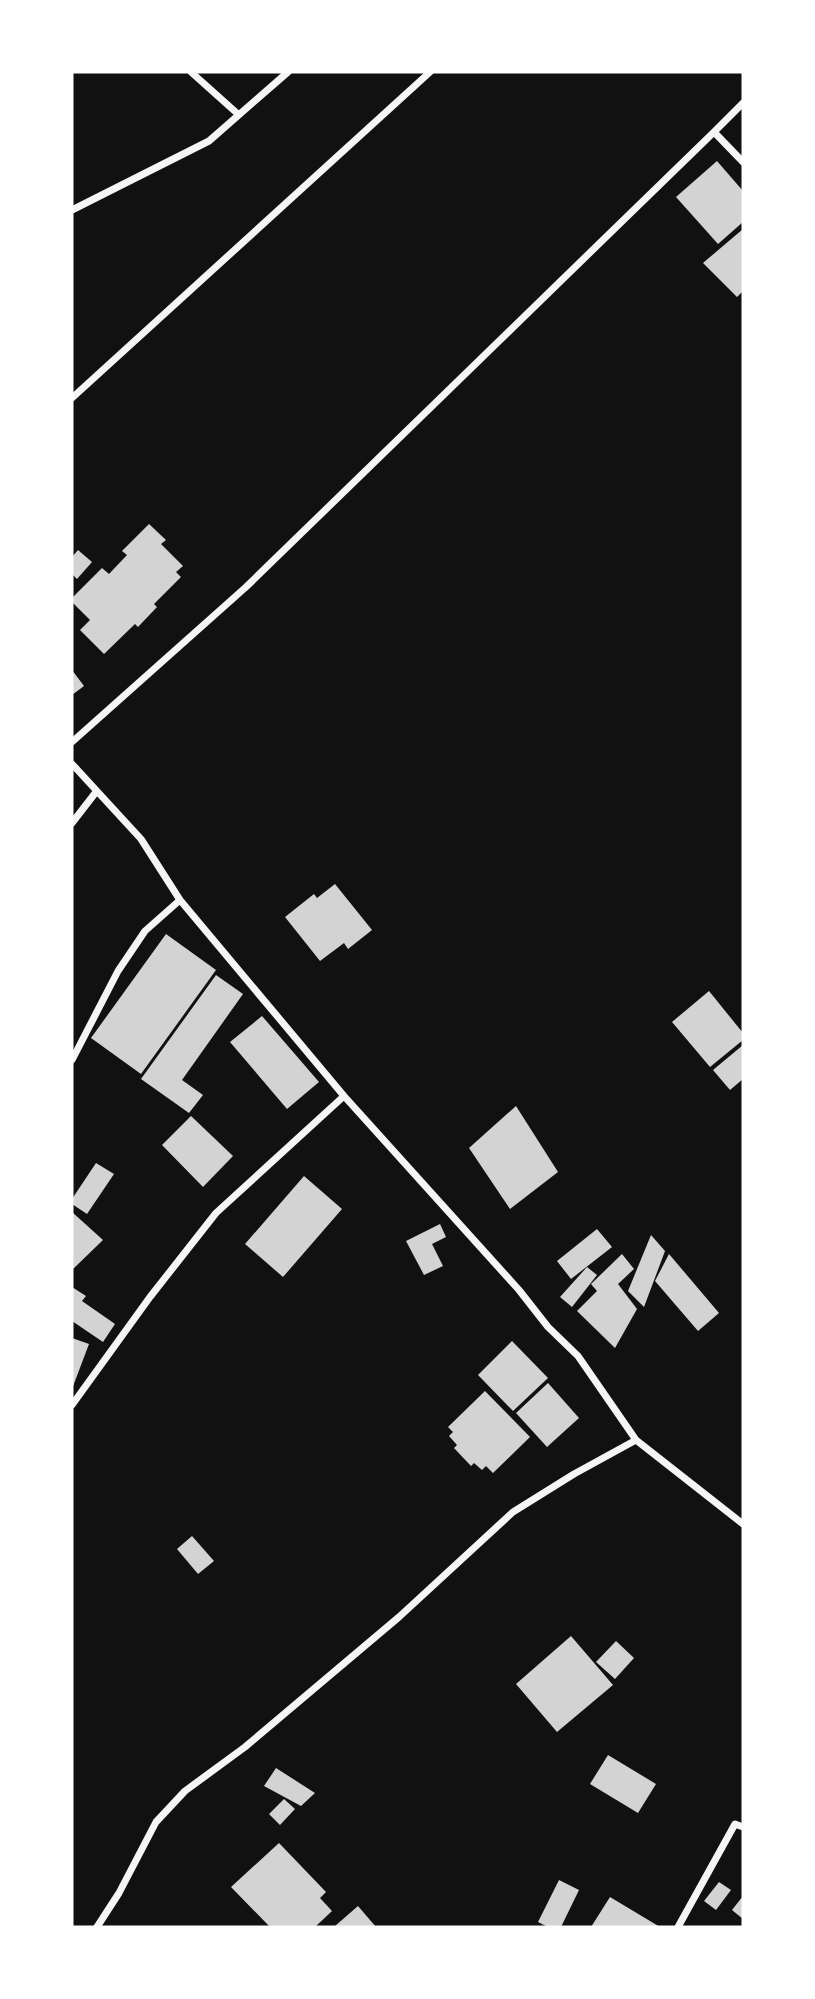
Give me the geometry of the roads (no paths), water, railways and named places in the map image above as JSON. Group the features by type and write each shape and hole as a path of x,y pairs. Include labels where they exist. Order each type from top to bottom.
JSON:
{"street":[{"path":"191,72 239,115"},
{"path":"72,210 209,142 288,72"},
{"path":"72,398 430,72"},
{"path":"72,742 246,587 743,103"},
{"path":"714,132 743,162"},
{"path":"72,764 141,839 180,900 344,1096 511,1280 548,1327 578,1356 636,1440 743,1524"},
{"path":"72,823 96,792"},
{"path":"72,1060 118,971 145,931 180,900"},
{"path":"72,1405 150,1297 216,1213 344,1096"},
{"path":"97,1927 119,1893 156,1822 185,1791 245,1747 399,1618 513,1512 636,1440"},
{"path":"678,1927 736,1824 743,1828"}]}
